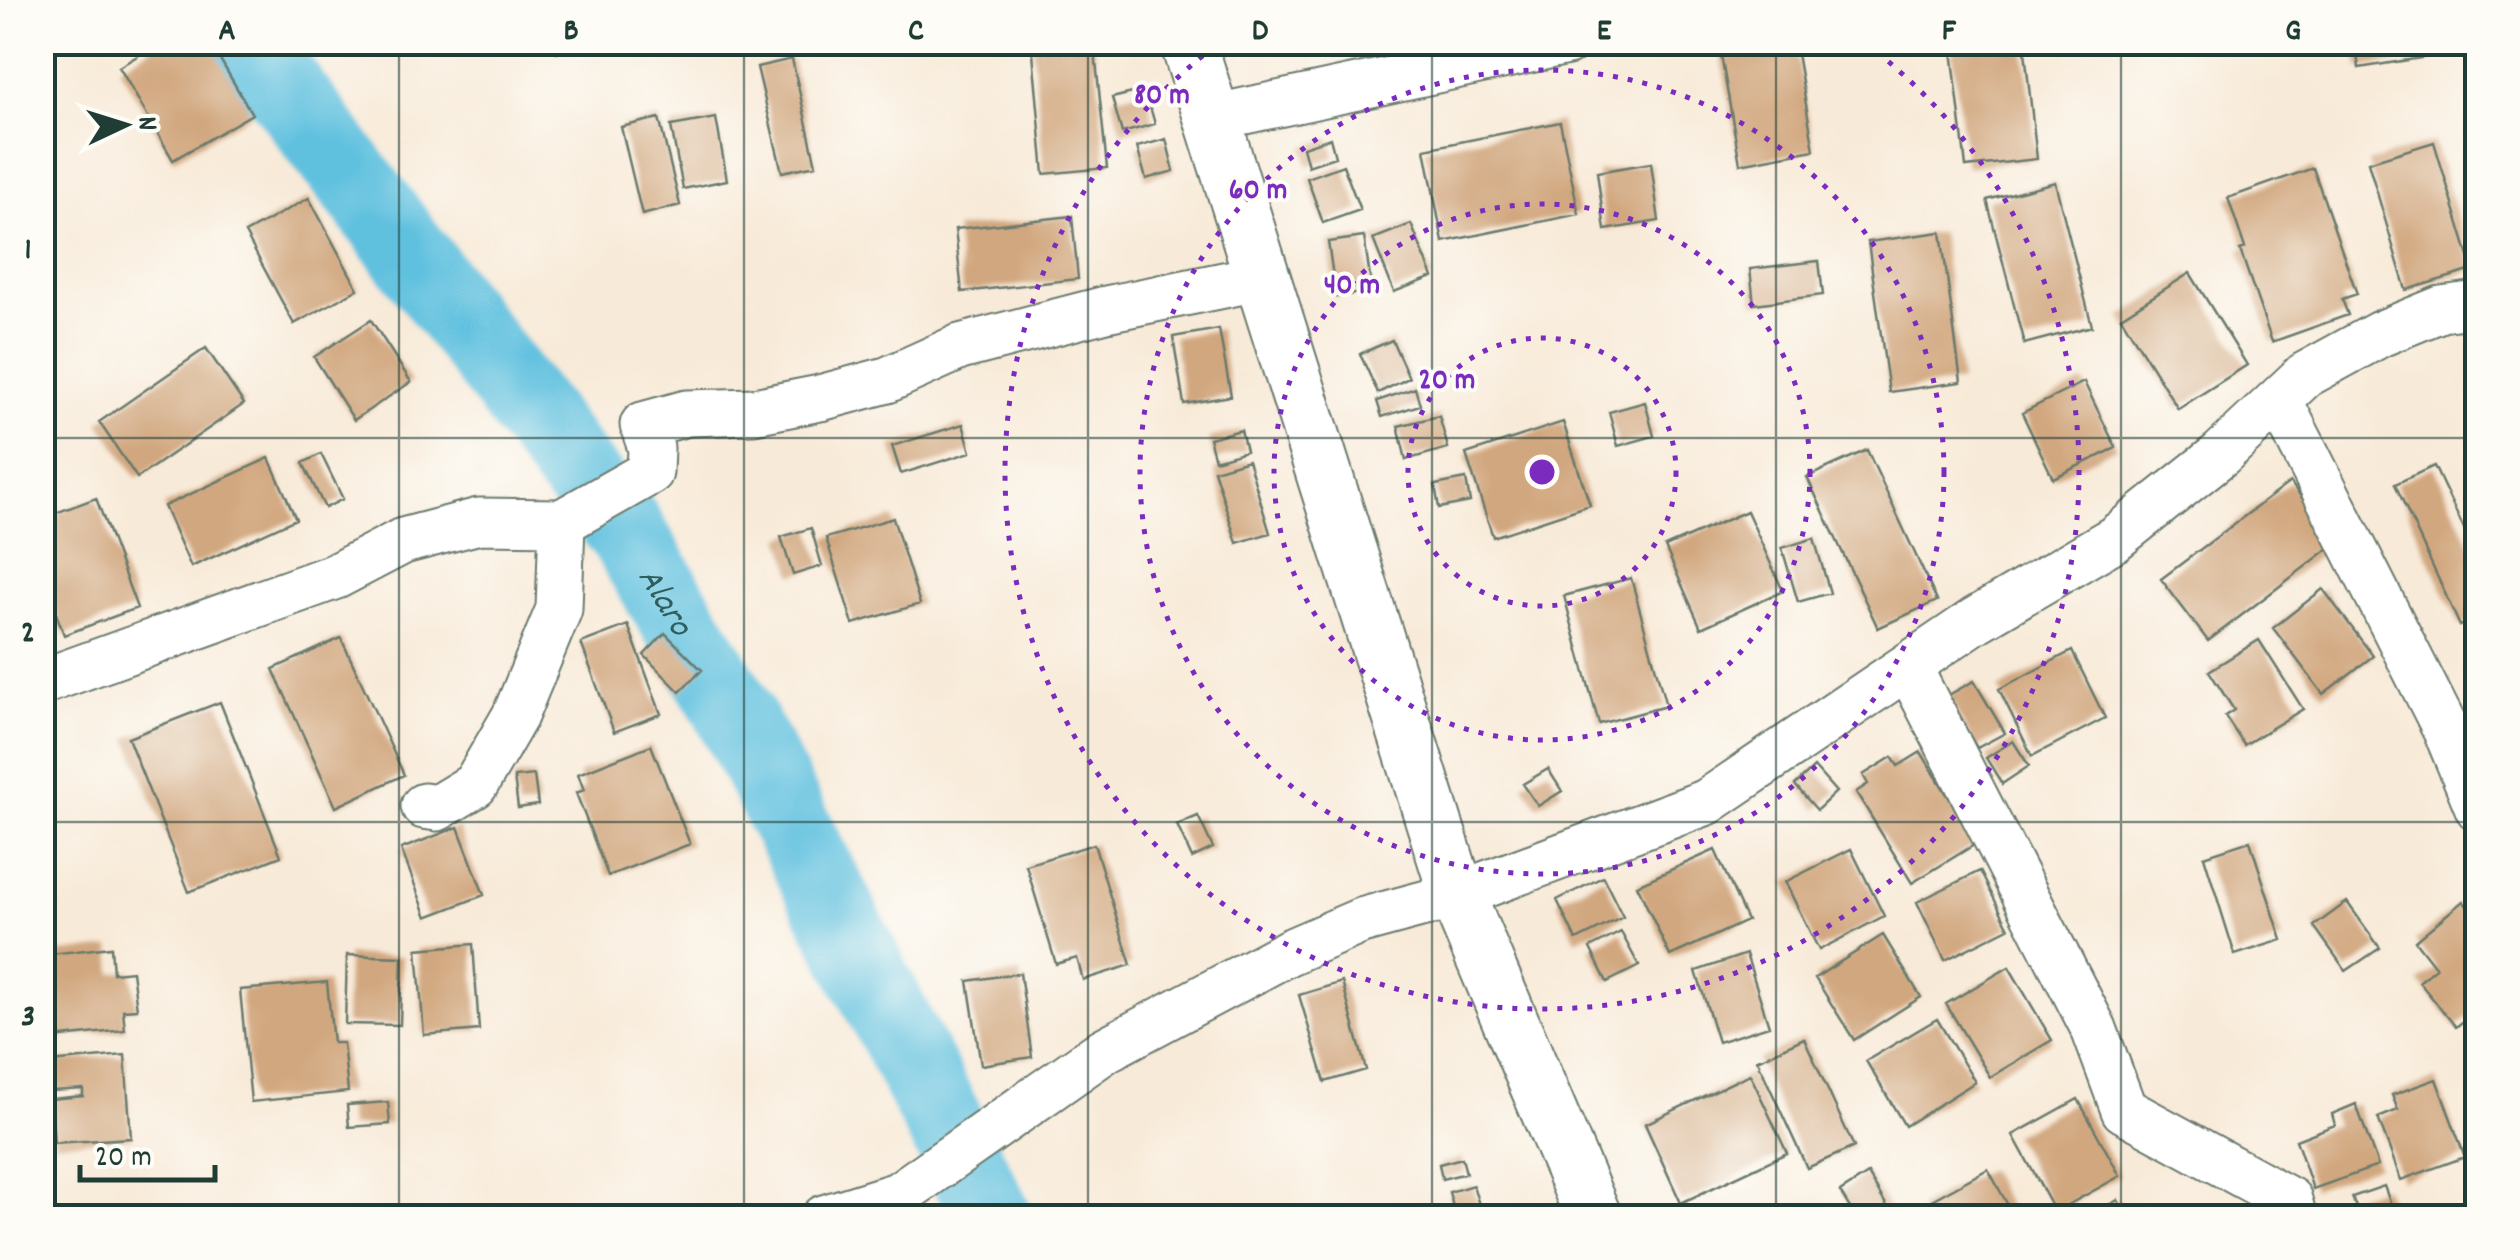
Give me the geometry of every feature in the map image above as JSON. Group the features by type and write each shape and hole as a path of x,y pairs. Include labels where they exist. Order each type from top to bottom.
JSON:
{"street":[{"path":"1188,42 1458,896 1594,1218"},
{"path":"1212,118 1566,42"},
{"path":"42,682 336,576 403,541 480,521 562,522 650,472 651,448 643,424 687,413 754,411 820,398 887,380 960,347 1106,309 1262,277"},
{"path":"824,1218 898,1195 1105,1050 1289,952 1361,921 1458,896 1707,802 1976,620 2114,539 2305,375 2380,334 2441,309 2478,304"},
{"path":"2279,400 2445,728 2478,808"},
{"path":"424,806 437,808 475,784 515,716 559,608 562,522"},
{"path":"1908,666 2094,1029 2124,1110 2288,1200 2294,1218"}],"building":[{"path":"161,42 210,42 252,114 173,160 119,67"},
{"path":"556,42 630,42 631,47 557,52"},
{"path":"1032,42 1094,42 1107,168 1044,174"},
{"path":"1795,42 1814,150 1740,164 1721,55"},
{"path":"1951,42 2024,42 2037,159 1966,167"},
{"path":"2355,42 2457,42 2458,52 2359,68"},
{"path":"792,59 816,165 782,172 757,67"},
{"path":"1145,90 1155,124 1122,133 1112,98"},
{"path":"659,118 680,205 642,215 621,127"},
{"path":"716,118 727,180 683,189 671,126"},
{"path":"1560,122 1579,214 1443,242 1425,149"},
{"path":"1330,138 1335,157 1308,166 1303,147"},
{"path":"1166,139 1174,171 1146,179 1137,147"},
{"path":"2434,142 2473,270 2406,290 2368,162"},
{"path":"1651,163 1659,221 1605,230 1597,172"},
{"path":"1343,165 1360,210 1323,223 1307,178"},
{"path":"2313,168 2357,294 2342,299 2348,315 2272,342 2240,250 2245,248 2228,198"},
{"path":"2055,182 2092,326 2024,344 1987,200"},
{"path":"309,198 358,289 294,324 245,233"},
{"path":"1072,216 1078,279 962,292 955,229"},
{"path":"1411,224 1433,277 1394,292 1373,239"},
{"path":"1941,232 1961,382 1889,392 1868,242"},
{"path":"1364,237 1372,291 1336,297 1328,242"},
{"path":"1819,261 1823,295 1754,304 1750,269"},
{"path":"2190,273 2247,365 2178,409 2121,317"},
{"path":"371,320 411,382 354,420 314,357"},
{"path":"1219,329 1231,396 1184,404 1173,337"},
{"path":"1392,340 1409,378 1378,393 1360,354"},
{"path":"206,348 244,404 137,478 99,422"},
{"path":"2084,382 2116,448 2053,478 2022,413"},
{"path":"1415,388 1420,405 1382,417 1377,401"},
{"path":"1645,402 1654,436 1618,446 1609,412"},
{"path":"1439,416 1448,448 1406,460 1398,426"},
{"path":"1563,422 1590,505 1493,537 1466,454"},
{"path":"963,424 971,452 901,474 892,446"},
{"path":"1241,430 1246,451 1215,460 1209,438"},
{"path":"1867,450 1937,601 1878,628 1807,477"},
{"path":"321,454 343,499 325,508 303,463"},
{"path":"269,458 296,519 191,567 164,506"},
{"path":"1248,460 1270,533 1237,543 1214,470"},
{"path":"2434,466 2478,559 2478,618 2460,626 2395,484"},
{"path":"1466,479 1470,502 1439,508 1435,485"},
{"path":"2290,482 2336,543 2208,641 2161,579"},
{"path":"96,498 137,608 64,635 42,575 42,518"},
{"path":"1747,511 1783,591 1701,628 1665,547"},
{"path":"893,518 920,604 853,624 826,538"},
{"path":"811,528 822,566 793,575 781,537"},
{"path":"1814,538 1830,593 1798,602 1782,548"},
{"path":"1631,578 1666,706 1599,724 1564,596"},
{"path":"2323,589 2373,656 2323,694 2273,628"},
{"path":"628,625 661,714 614,732 581,643"},
{"path":"665,633 702,670 680,692 644,655"},
{"path":"341,638 404,775 336,807 273,669"},
{"path":"2259,640 2303,709 2244,745 2225,716 2234,710 2209,671"},
{"path":"2072,651 2105,718 2032,756 1999,689"},
{"path":"1974,681 2005,733 1977,748 1947,696"},
{"path":"220,702 281,856 189,892 128,738"},
{"path":"2013,741 2029,766 2002,784 1986,758"},
{"path":"651,745 690,844 608,876 576,793 584,790 578,774"},
{"path":"1921,752 1977,843 1912,883 1856,792 1868,784 1863,775 1892,757 1898,766"},
{"path":"1814,767 1836,792 1817,810 1795,785"},
{"path":"1548,769 1562,791 1538,806 1523,784"},
{"path":"534,775 538,805 518,808 514,777"},
{"path":"1198,816 1213,848 1192,858 1177,825"},
{"path":"458,827 484,895 427,917 401,849"},
{"path":"2250,841 2282,940 2235,955 2204,856"},
{"path":"1094,844 1131,965 1083,980 1077,958 1056,964 1026,865"},
{"path":"1851,849 1884,916 1819,950 1785,882"},
{"path":"1715,850 1747,921 1670,956 1637,885"},
{"path":"1980,871 2009,928 1945,960 1917,902"},
{"path":"1603,877 1623,917 1576,940 1557,900"},
{"path":"2463,901 2478,919 2478,1009 2456,1027 2419,982 2436,968 2415,941"},
{"path":"2347,902 2380,948 2346,971 2314,926"},
{"path":"1621,932 1639,966 1607,982 1590,948"},
{"path":"1883,935 1921,997 1854,1040 1815,978"},
{"path":"473,944 479,1030 424,1035 417,949"},
{"path":"111,947 113,973 132,971 137,1009 123,1010 125,1030 43,1039 42,955"},
{"path":"1746,954 1769,1026 1718,1042 1696,971"},
{"path":"347,955 402,957 400,1025 345,1024"},
{"path":"2009,967 2052,1040 1990,1077 1946,1004"},
{"path":"1020,973 1032,1057 981,1065 968,981"},
{"path":"327,982 333,1043 343,1043 348,1092 251,1102 240,990"},
{"path":"1342,982 1366,1070 1325,1082 1299,995"},
{"path":"1937,1019 1975,1082 1905,1126 1866,1061"},
{"path":"1804,1038 1854,1147 1807,1168 1757,1060"},
{"path":"125,1055 131,1138 54,1143 51,1099 83,1096 83,1089 52,1091 50,1062"},
{"path":"1750,1074 1787,1153 1681,1203 1645,1124"},
{"path":"2436,1079 2465,1157 2401,1180 2378,1118 2398,1110 2392,1095"},
{"path":"2078,1099 2120,1176 2055,1212 2013,1135"},
{"path":"388,1102 390,1124 349,1127 347,1105"},
{"path":"2356,1104 2378,1166 2313,1189 2296,1140 2335,1125 2332,1114"},
{"path":"1462,1158 1466,1173 1442,1179 1439,1164"},
{"path":"1988,1169 2015,1218 1925,1218 1919,1207"},
{"path":"1868,1174 1894,1218 1856,1218 1840,1192"},
{"path":"1473,1185 1483,1218 1456,1218 1449,1192"},
{"path":"2384,1186 2396,1218 2360,1218 2352,1197"},
{"path":"2118,1200 2127,1218 2084,1218"}],"waterway":[{"name":"Alaro","path":"249,42 573,468 624,528 729,703 993,1218"}]}
